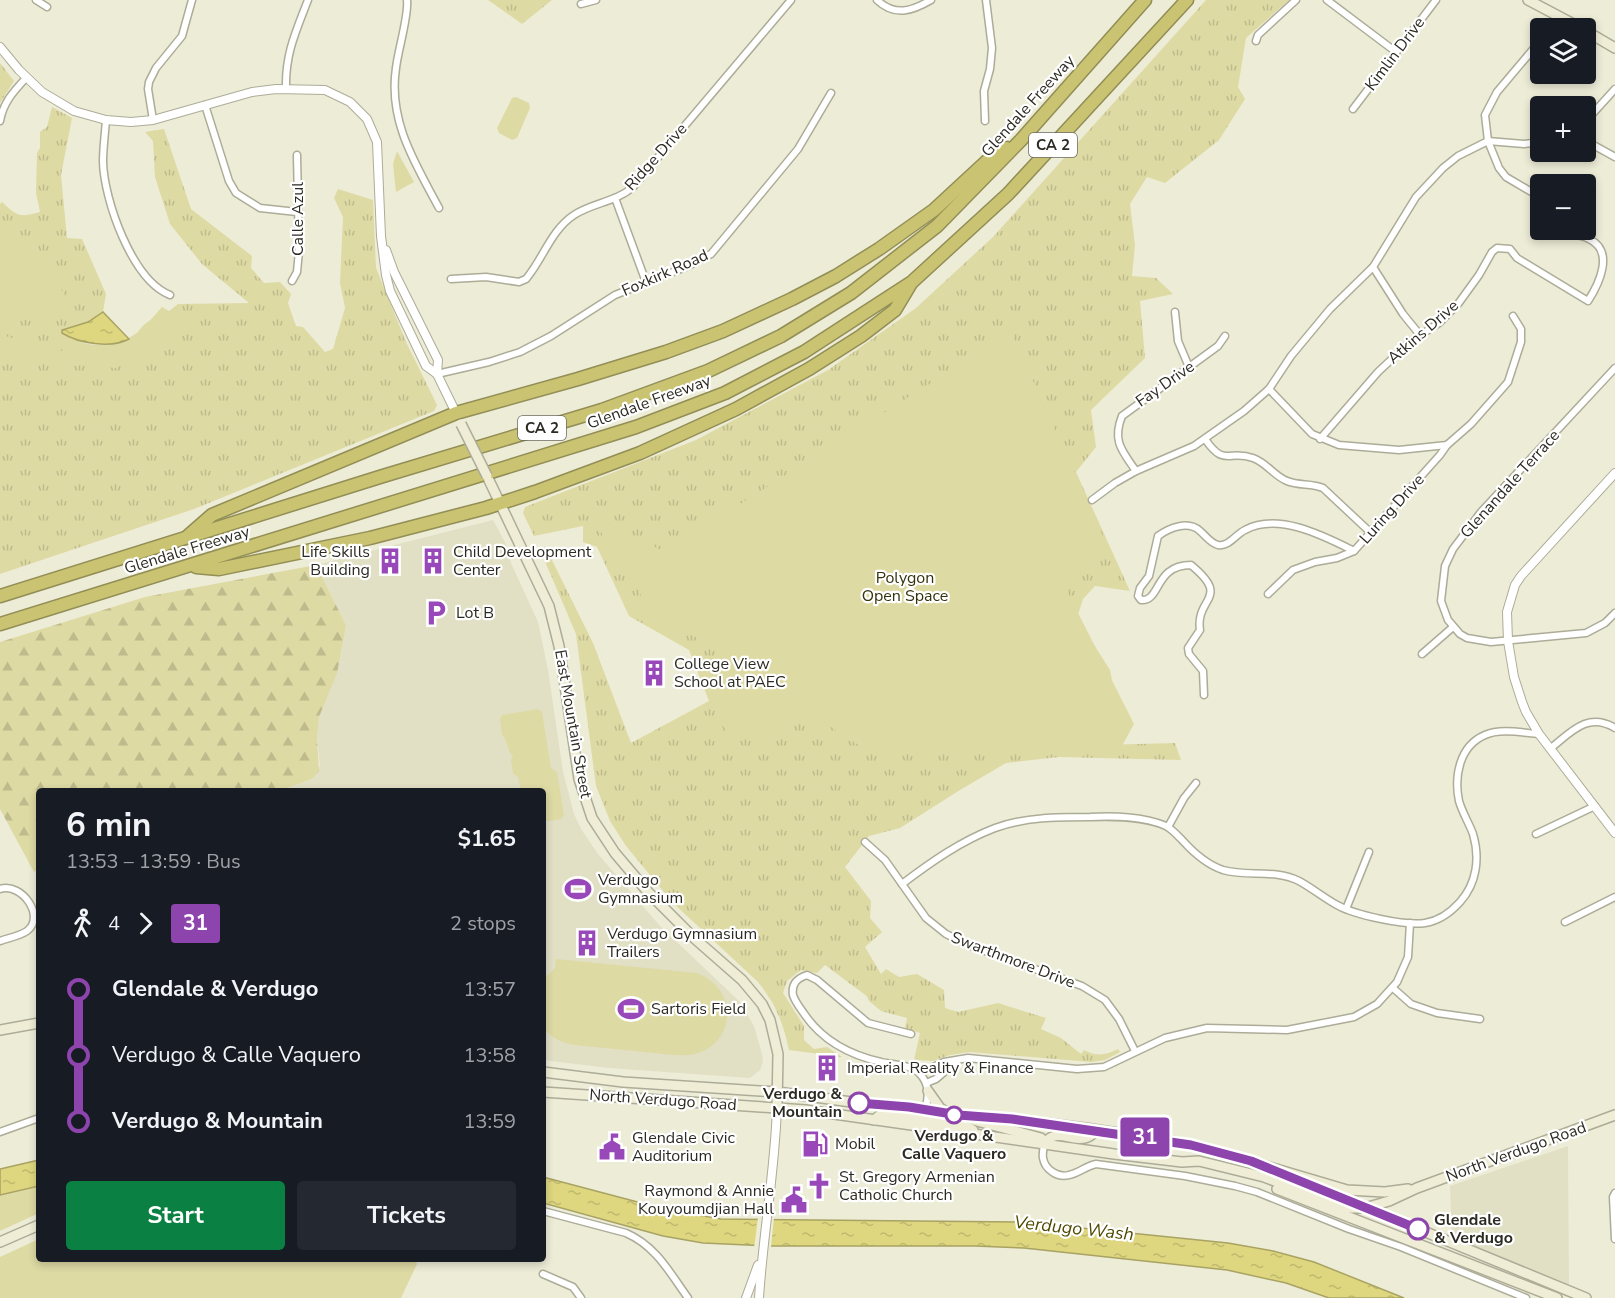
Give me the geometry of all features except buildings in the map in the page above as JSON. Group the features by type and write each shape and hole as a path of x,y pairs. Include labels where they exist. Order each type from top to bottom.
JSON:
{"highway":[{"name":"Glendale Freeway","path":"0,596 602,410 708,371 781,336 851,293 890,265 937,226 1021,140 1145,0"},
{"name":"Glendale Freeway","path":"0,624 636,427 725,393 804,352 912,282 1008,194 1187,0"},
{"path":"185,539 212,515 459,418 666,352 723,331 792,299 836,276 879,249 934,210 987,161 1021,140"},
{"path":"192,566 219,569 370,538 640,453 774,389 861,336 896,310 912,282"}],"main road":[{"path":"1528,0 1561,17"},
{"path":"1596,37 1615,48"},
{"name":"East Mountain Street","path":"459,418 549,606 559,646 579,779 592,818 615,853 648,892 693,937 742,980 762,1004 770,1020 778,1054 777,1107"},
{"path":"0,1030 36,1024"},
{"name":"North Verdugo Road","path":"546,1072 623,1082 777,1092 925,1114 948,1113 1098,1130 1177,1142 1251,1161 1347,1190 1384,1192 1417,1188"},
{"path":"556,1093 559,1074"},
{"path":"927,1087 940,1108 948,1113"},
{"name":"North Verdugo Road","path":"546,1092 777,1107 842,1114 1182,1162 1199,1161 1264,1177 1346,1208 1365,1208 1389,1201 1417,1188 1615,1115"},
{"path":"874,1120 880,1115 925,1114 968,1127 980,1135"},
{"path":"958,1115 1037,1136 1044,1143 1049,1137 1055,1135 1084,1138 1098,1130"},
{"path":"1251,1161 1586,1298"},
{"path":"1182,1162 1258,1181 1557,1298"},
{"path":"0,1242 36,1226"},
{"path":"1505,1278 1515,1269"}],"street":[{"path":"36,0 47,7"},
{"path":"153,120 149,82 156,68 182,36 192,0"},
{"path":"286,88 286,59 294,32 308,0"},
{"path":"407,0 408,7 394,75 396,114 408,151 438,208"},
{"path":"581,4 596,0"},
{"name":"Ridge Drive","path":"451,279 478,276 519,282 526,279 566,221 577,213 615,198 633,187 791,0"},
{"path":"877,0 888,8 903,11 912,10 931,0"},
{"path":"985,121 984,91 990,69 992,48 986,0"},
{"path":"1256,41 1258,35 1296,0"},
{"path":"1326,0 1396,52"},
{"name":"Kimlin Drive","path":"1353,109 1437,0"},
{"path":"0,46 26,78 57,102 87,115 106,120 131,122 153,120 252,92 286,88 314,89 334,93 350,102 367,119 378,148 381,236 386,275 394,300 426,366 437,374 459,418"},
{"path":"1530,53 1497,92 1485,115 1488,141 1499,168 1506,177 1530,191"},
{"path":"0,121 2,110 11,94 26,78"},
{"path":"1596,110 1615,89"},
{"name":"Foxkirk Road","path":"437,374 520,352 551,336 605,301 700,261 720,244 798,149 831,93"},
{"path":"205,105 229,181 236,193 260,208 297,212"},
{"path":"106,120 103,163 107,189 115,215 135,262 154,285 170,295"},
{"path":"1092,500 1136,471 1194,446 1244,411 1269,389 1291,356 1330,309 1373,267 1416,197 1443,168 1458,156 1488,141 1530,143"},
{"path":"1596,147 1615,158"},
{"name":"Calle Azul","path":"292,281 297,272 299,251 297,155"},
{"path":"615,198 646,282"},
{"path":"381,236 394,272 438,360 437,374"},
{"name":"Atkins Drive","path":"1320,439 1378,372 1410,342 1439,323 1458,304 1492,252 1500,247 1510,249 1517,258 1588,301 1600,282 1604,263 1601,252 1592,240"},
{"path":"1373,267 1403,314 1420,335"},
{"path":"1175,312 1178,341 1189,367"},
{"name":"Luring Drive","path":"1268,594 1293,570 1354,551 1447,445 1471,424 1508,382 1521,342 1521,329 1513,316"},
{"name":"Fay Drive","path":"1136,471 1119,445 1118,426 1122,416 1218,346 1225,336"},
{"name":"Glenandale Terrace","path":"1453,627 1443,612 1441,601 1445,566 1453,549 1481,512 1615,368"},
{"path":"1269,389 1306,428 1320,439 1339,446 1387,450 1447,445"},
{"path":"1205,439 1215,453 1222,456 1250,457 1259,460 1284,480 1294,484 1314,484 1323,488 1370,532"},
{"path":"1615,473 1521,576 1515,585 1507,612 1508,641 1514,677 1526,712 1539,734 1615,833"},
{"path":"1204,695 1202,691 1203,671 1189,654 1188,648 1200,630 1199,621 1212,593 1210,586 1191,565 1180,565 1169,570 1151,598 1141,600 1138,596 1140,588 1149,576 1158,536 1177,526 1191,527 1199,530 1216,545 1225,544 1244,530 1256,526 1293,526 1322,534 1354,551"},
{"path":"1422,654 1453,627 1467,638 1491,642 1508,641 1586,633 1605,623 1615,613"},
{"path":"1551,748 1580,725 1595,720 1615,728"},
{"path":"902,884 938,857 964,842 997,828 1051,818 1108,816 1148,820 1168,827 1204,860 1222,869 1285,875 1346,909 1371,917 1426,923 1444,916 1458,905 1468,893 1475,873 1477,854 1473,834 1460,803 1458,792 1457,778 1462,757 1472,744 1485,735 1502,732 1539,734"},
{"path":"1168,827 1184,798 1196,783"},
{"path":"1536,834 1595,806"},
{"name":"Swarthmore Drive","path":"865,842 885,860 926,918 945,934 971,946 1082,986 1105,1000 1119,1019 1135,1051"},
{"path":"1346,909 1369,852"},
{"path":"0,889 11,888 25,896 32,906 33,914 32,924 28,930 0,941"},
{"path":"1565,922 1615,897"},
{"path":"920,1073 944,1062 968,1058 1077,1069 1104,1067 1165,1038 1207,1028 1287,1030 1354,1017 1377,1004 1397,982 1408,957 1410,923"},
{"path":"911,1034 868,1023 817,980 807,975 799,978 794,985 794,998 820,1035 849,1052 880,1062 906,1066 920,1073 927,1087 925,1114"},
{"path":"1393,988 1411,1004 1437,1014 1480,1019"},
{"path":"927,1087 958,1059"},
{"name":"East Mountain Street","path":"759,1298 777,1107"},
{"path":"0,1132 36,1119"},
{"path":"1044,1143 1043,1158 1046,1166 1052,1173 1060,1176 1069,1175 1096,1164 1185,1176 1235,1186 1279,1200 1526,1298"},
{"path":"1615,1193 1613,1197 1615,1239"},
{"path":"546,1212 637,1238 661,1259 688,1298"},
{"path":"746,1298 762,1249"},
{"path":"543,1274 573,1287 581,1298"}],"shaded area":[{"path":"493,520 506,544 511,563 538,622 548,670 563,772 574,814 581,829 598,854 660,926 739,1001 754,1026 762,1054 763,1062 760,1070 750,1078 609,1068 546,1060 546,788 287,788 312,779 320,766 317,738 319,717 346,625 316,565"},
{"path":"1568,1146 1569,1287 1452,1237 1450,1186"}],"green space":[{"path":"488,0 552,0 522,24"},
{"path":"1206,0 1289,0 1246,38 1238,87 1245,99 1219,140 1165,183 1147,177 1130,204 1135,245 1132,276 1156,278 1173,294 1140,301 1145,358 1091,410 1096,447 1076,472 1130,591 1095,586 1083,599 1077,618 1110,670 1116,701 1062,746 1175,743 1181,760 1059,757 1006,763 900,828 869,836 845,867 871,901 870,918 882,932 865,947 881,974 886,969 899,977 917,974 944,990 945,1008 958,1012 998,1003 1046,1018 1041,1029 1061,1038 1081,1054 1084,1050 1097,1054 1105,1054 1118,1049 1120,1052 1105,1060 1091,1062 969,1052 933,1061 914,1060 920,1033 905,1028 907,1018 881,1011 869,1001 868,997 825,965 817,973 801,970 787,981 783,993 804,1026 804,1040 814,1049 827,1047 842,1057 789,1050 778,1014 764,989 673,903 626,846 610,821 596,786 576,634 541,552 545,546 593,643 631,743 709,701 689,650 629,616 597,547 583,542 583,526 534,536 523,513 525,507 696,440 828,370 916,308 993,237"},
{"path":"0,63 14,81 0,103"},
{"path":"516,97 529,103 530,108 517,138 512,140 499,133 497,128 512,98"},
{"path":"52,107 72,118 61,175 67,238 82,239 106,294 103,312 88,322 68,328 66,335 88,344 112,344 131,337 162,307 169,311 178,304 249,303 202,264 170,224 155,177 153,141 145,132 164,129 191,209 252,256 251,268 264,283 280,282 291,294 288,303 296,326 303,327 325,352 333,349 345,308 340,283 343,217 334,198 338,189 373,200 376,268 406,342 437,405 434,411 194,509 0,574 0,204 2,202 11,210 23,215 40,212 36,193 37,153 40,148 40,132 47,127"},
{"path":"397,151 414,182 396,192 393,164"},
{"path":"10,220 76,310 0,325 0,231 5,229"},
{"path":"167,314 189,332 116,368 0,360 0,330 2,335 56,351 104,349 133,341 146,323"},
{"name":"Polygon Open Space","path":"1011,332 1110,552 1063,583 1134,724 1122,746 871,753 814,716 734,743 717,717 732,649 660,625 590,515 665,552"},
{"path":"316,565 346,625 337,673 319,717 317,738 319,771 312,779 287,788 36,788 36,870 34,872 0,809 0,642 145,597"},
{"path":"538,709 542,712 551,768 557,772 564,815 561,819 546,822 546,788 521,788 518,777 513,773 511,760 513,756 502,735 500,719 502,715"},
{"path":"556,959 697,973 713,983 724,997 727,1010 726,1025 719,1038 709,1048 702,1052 685,1055 575,1045 561,1041 546,1030 546,977 555,968"},
{"path":"36,1185 36,1214 0,1231 0,1193"},
{"path":"36,1240 36,1262 416,1262 417,1264 401,1298 0,1298 0,1257"}],"water":[{"path":"103,312 129,339 113,344 95,344 77,340 62,333 62,330 88,322"},
{"path":"36,1161 36,1187 0,1195 0,1169"},
{"name":"Verdugo Wash","path":"546,1178 664,1209 721,1219 1022,1222 1228,1243 1273,1251 1314,1262 1404,1298 1329,1298 1286,1283 1227,1270 1024,1248 770,1246 703,1243 663,1236 546,1204"}],"pier":[{"path":"758,1218 774,1218 771,1247 754,1248"}],"bus line":[{"name":"31","path":"859,1103 1085,1128 1191,1145 1251,1161 1418,1229"}],"place":[{"name":"Life Skills Building","path":"390,561"},
{"name":"Child Development Center","path":"433,561"},
{"name":"Lot B","path":"436,613"},
{"name":"College View School at PAEC","path":"654,673"},
{"name":"Verdugo Gymnasium","path":"578,889"},
{"name":"Verdugo Gymnasium Trailers","path":"587,943"},
{"name":"Sartoris Field","path":"631,1009"},
{"name":"Imperial Reality & Finance","path":"827,1068"},
{"name":"Verdugo & Mountain","path":"859,1103"},
{"name":"Verdugo & Calle Vaquero","path":"954,1115"},
{"name":"Mobil","path":"815,1144"},
{"name":"Glendale Civic Auditorium","path":"612,1147"},
{"name":"St. Gregory Armenian Catholic Church","path":"819,1186"},
{"name":"Raymond & Annie Kouyoumdjian Hall","path":"794,1200"},
{"name":"Glendale & Verdugo","path":"1418,1229"}]}
